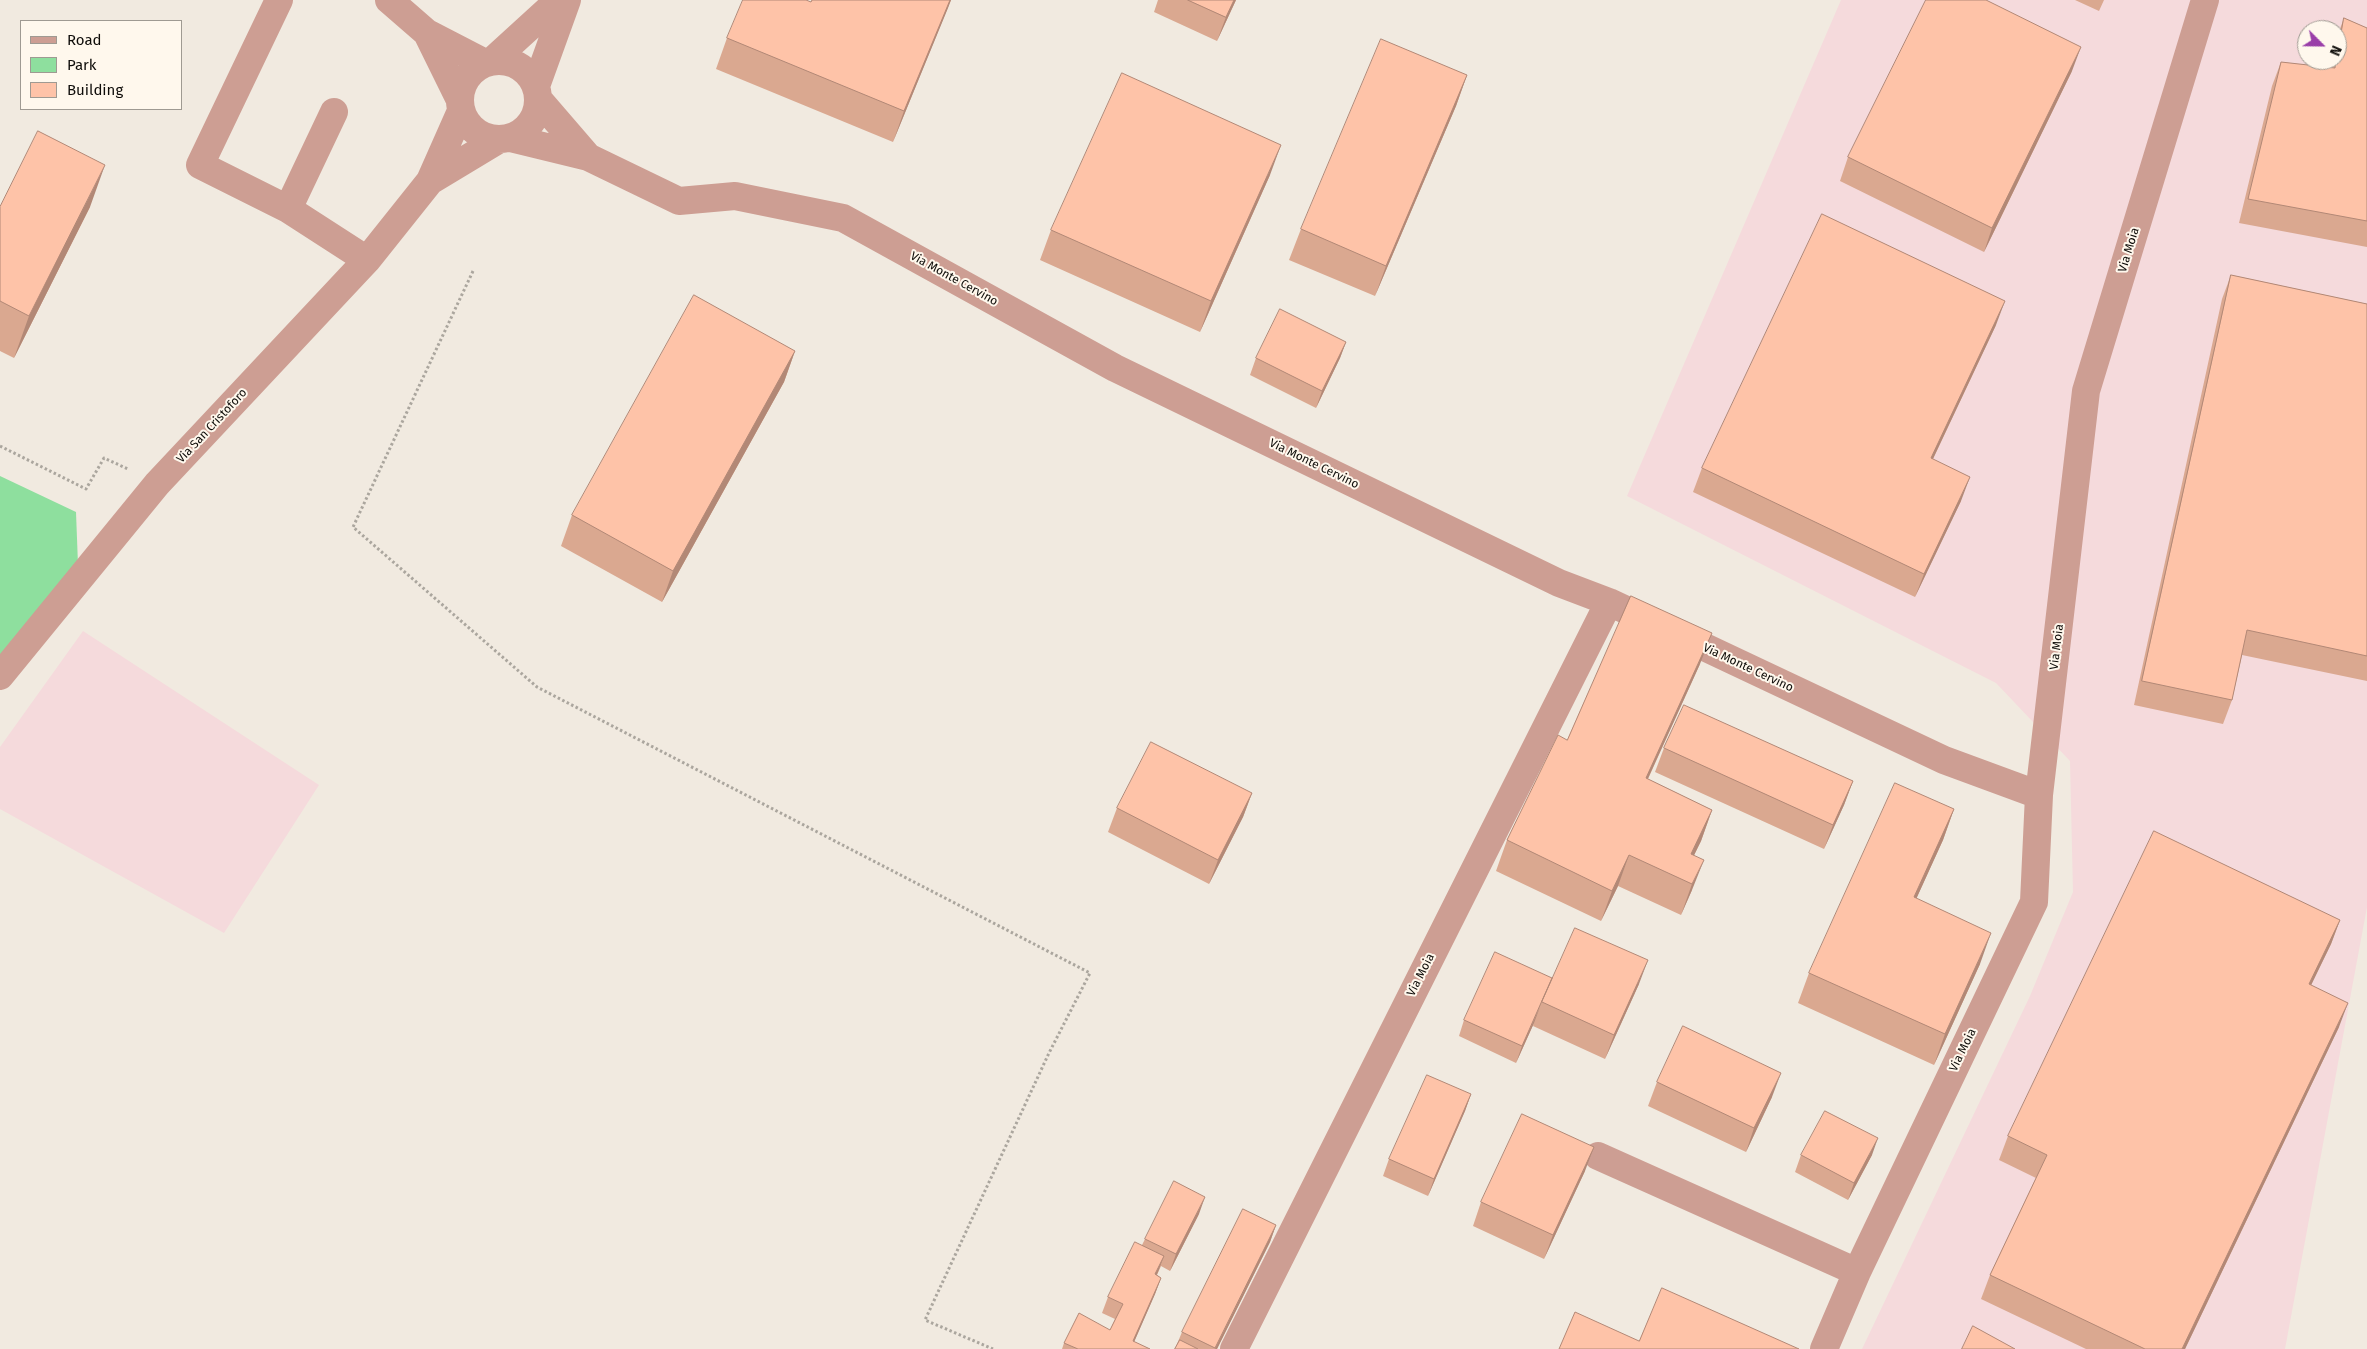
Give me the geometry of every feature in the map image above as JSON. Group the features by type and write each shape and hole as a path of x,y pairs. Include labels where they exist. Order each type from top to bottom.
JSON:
{"street":[{"path":"280,0 200,165 288,208 367,260"},
{"path":"389,0 427,33 489,62"},
{"path":"489,62 559,0"},
{"path":"427,33 460,104 466,122 474,132 486,137 504,139 521,132 537,112 537,93 567,0"},
{"name":"Via Moia","path":"1824,1349 1857,1272 2034,902 2040,795 2086,391 2205,0"},
{"path":"460,104 465,79 475,68 489,62 503,60 521,67 530,75 537,93"},
{"name":"Via Monte Cervino","path":"537,93 588,157"},
{"name":"Via San Cristoforo","path":"0,676 157,484 367,260 430,181 460,104"},
{"path":"288,208 334,112"},
{"name":"Via Monte Cervino","path":"504,139 588,157 679,201 735,196 843,218 1115,368 1559,583 1609,602 1944,760 2040,795"},
{"name":"Via San Cristoforo","path":"430,181 504,139"},
{"name":"Via Moia","path":"1234,1349 1609,602"},
{"path":"1598,1156 1857,1272"}],"path":[{"path":"473,271 353,528 537,687 1090,973 1049,1053 925,1320 993,1349"}],"shaded area":[{"path":"1841,0 2367,0 2367,907 2285,1349 1862,1349 2030,996 2073,892 2070,761 1996,683 1627,496"},
{"path":"83,631 319,785 224,933 0,809 0,747"}],"green space":[{"path":"0,476 76,512 78,565 0,656"}],"building":[{"path":"743,0 806,0 811,2 812,0 950,0 904,111 727,38"},
{"path":"1188,0 1234,0 1226,17"},
{"path":"1926,0 1986,0 2081,47 1992,228 1848,157"},
{"path":"2344,18 2367,28 2367,221 2248,199 2281,62 2297,64 2297,70 2347,70 2347,20 2344,20"},
{"path":"1381,39 1467,75 1386,266 1301,229"},
{"path":"1122,73 1281,145 1211,301 1051,230"},
{"path":"38,131 105,165 29,316 0,301 0,207"},
{"path":"1822,214 2005,301 1931,458 1970,477 1924,574 1702,468"},
{"path":"2231,275 2367,304 2367,656 2247,630 2232,700 2142,681"},
{"path":"694,295 795,351 673,571 572,515"},
{"path":"1280,309 1346,342 1322,391 1256,358"},
{"path":"1631,596 1712,633 1646,778 1712,810 1691,854 1704,860 1692,884 1629,855 1612,891 1507,840 1558,735 1567,740"},
{"path":"1684,705 1853,781 1833,825 1664,748"},
{"path":"1151,742 1252,793 1218,860 1117,808"},
{"path":"1895,783 1954,809 1914,897 1991,933 1945,1034 1809,973"},
{"path":"2154,831 2340,920 2309,984 2348,1003 2182,1349 2145,1349 1990,1275 2047,1155 2008,1136"},
{"path":"1575,928 1648,960 1614,1035 1542,1002"},
{"path":"1495,952 1552,978 1522,1046 1464,1020"},
{"path":"1683,1026 1781,1073 1754,1128 1657,1082"},
{"path":"1427,1075 1471,1094 1434,1179 1389,1159"},
{"path":"1825,1111 1878,1138 1854,1183 1801,1155"},
{"path":"1522,1114 1594,1147 1553,1235 1481,1202"},
{"path":"1174,1181 1205,1197 1176,1254 1145,1239"},
{"path":"1243,1209 1276,1225 1215,1348 1182,1332"},
{"path":"1135,1242 1164,1256 1155,1274 1161,1278 1133,1341 1150,1349 1078,1349 1064,1343 1079,1313 1110,1330 1123,1304 1108,1297"},
{"path":"1662,1288 1799,1349 1559,1349 1575,1312 1639,1341"},
{"path":"1973,1326 2015,1349 1962,1349"},
{"path":"1180,1340 1198,1349 1175,1349"}]}
